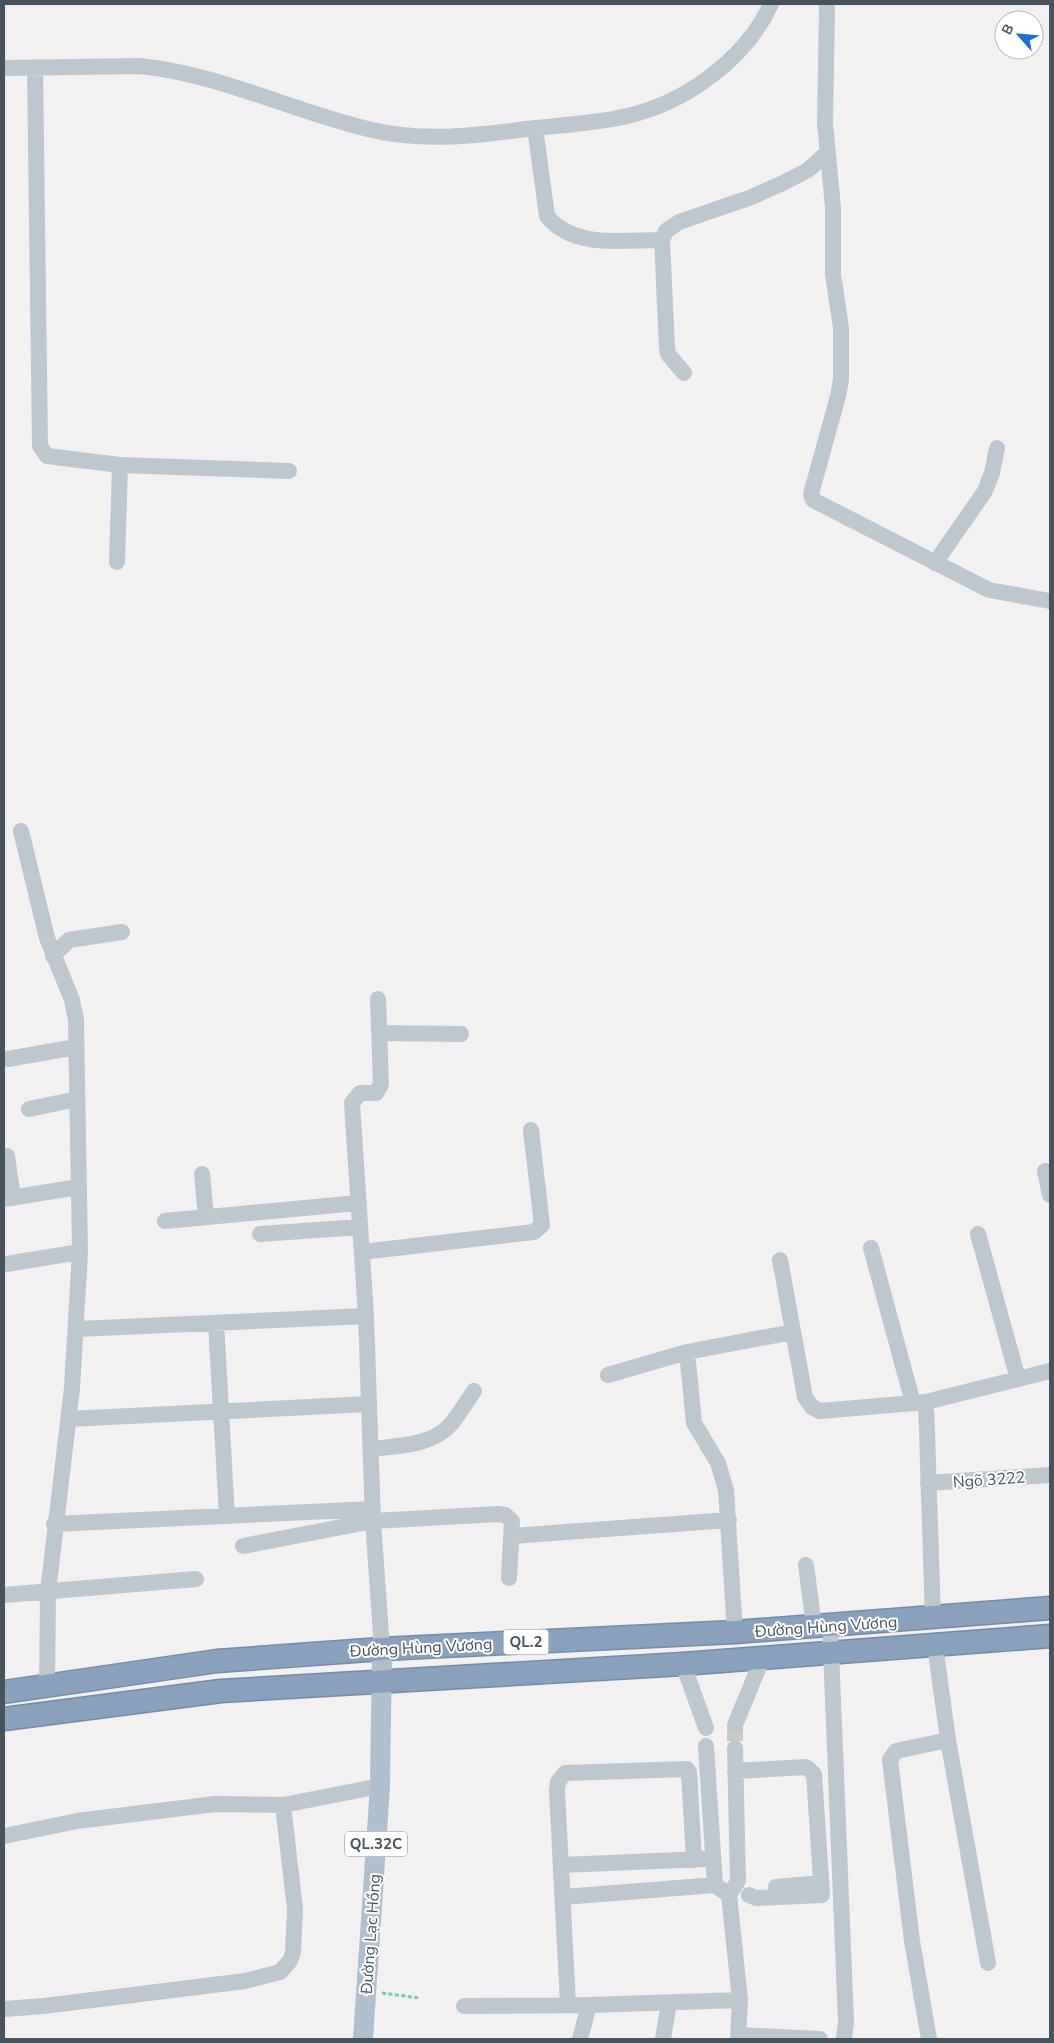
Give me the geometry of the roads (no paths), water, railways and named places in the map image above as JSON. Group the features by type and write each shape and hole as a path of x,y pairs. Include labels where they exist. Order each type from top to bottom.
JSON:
{"highway":[{"name":"Đường Hùng Vương","path":"4,1692 217,1661 382,1649 735,1632 1050,1608"},
{"name":"Đường Hùng Vương","path":"4,1719 220,1691 762,1659 1050,1636"}],"main road":[{"name":"Đường Lạc Hồng","path":"363,2039 380,1786 382,1649"}],"street":[{"path":"4,68 158,68 208,79 372,130 422,138 461,137 626,116 662,105 699,84 730,59 752,36 771,4"},
{"path":"827,4 825,124 833,207 833,274 841,328 841,380 811,494 813,500 989,590 1050,601"},
{"path":"35,67 40,446 47,456 120,465 288,471"},
{"path":"535,128 547,216 553,224 588,240 662,240"},
{"path":"684,373 668,354 667,348 662,240 666,231 679,222 749,198 783,183 808,170 828,152"},
{"path":"935,563 985,491 992,473 996,448"},
{"path":"117,562 120,465"},
{"path":"21,831 53,956 72,1000 76,1020 80,1252 77,1329 69,1419 54,1524 48,1592 47,1686"},
{"path":"53,956 69,940 122,932"},
{"path":"378,998 382,1084 376,1093 360,1093 352,1102 366,1316 373,1515 382,1649"},
{"path":"379,1033 462,1034"},
{"path":"8,1059 76,1047"},
{"path":"29,1109 76,1099"},
{"path":"362,1252 534,1232 540,1229 542,1225 531,1130"},
{"path":"7,1156 8,1198 78,1186"},
{"path":"1045,1171 1050,1195"},
{"path":"202,1174 206,1217"},
{"path":"165,1221 358,1203"},
{"path":"260,1234 360,1227"},
{"path":"978,1234 1018,1379"},
{"path":"871,1248 919,1402 928,1483 933,1618"},
{"path":"6,1264 80,1252"},
{"path":"780,1260 805,1397 812,1406 820,1411 919,1402 1050,1371"},
{"path":"77,1329 366,1316"},
{"path":"216,1323 227,1516"},
{"path":"608,1375 687,1352 793,1332"},
{"path":"687,1352 694,1423 722,1472 729,1520 735,1632"},
{"path":"371,1449 417,1443 437,1435 451,1425 474,1391"},
{"path":"69,1419 369,1404"},
{"name":"Ngõ 3222","path":"928,1483 1050,1475"},
{"path":"54,1524 227,1516 498,1514 505,1515 512,1521 510,1578"},
{"path":"243,1546 373,1515"},
{"path":"512,1536 729,1520"},
{"path":"806,1565 831,1653 846,2022 844,2039"},
{"path":"4,1595 196,1579"},
{"path":"935,1645 948,1740 988,1963"},
{"path":"735,1725 762,1659"},
{"path":"683,1664 706,1728"},
{"path":"929,2039 912,1941 890,1760 896,1751 948,1740"},
{"path":"706,1746 716,1885 729,1897 749,1895 756,1888 822,1889 814,1774 811,1769 806,1767 735,1770"},
{"path":"735,1748 738,1881 729,1897 740,2000 738,2037 820,2039"},
{"path":"568,2005 558,1782 565,1774 680,1767 690,1772 694,1860"},
{"path":"4,1836 77,1821 215,1804 283,1805 380,1786"},
{"path":"4,2008 44,2006 245,1981 280,1972 290,1961 293,1952 295,1909 283,1805"},
{"path":"713,1838 737,1836"},
{"path":"561,1865 714,1858"},
{"path":"563,1897 716,1885"},
{"path":"464,2006 589,2005 740,2000"},
{"path":"663,2039 669,2003"},
{"path":"580,2039 589,2005"}],"tunnel":[{"path":"735,1725 735,1748"}]}
